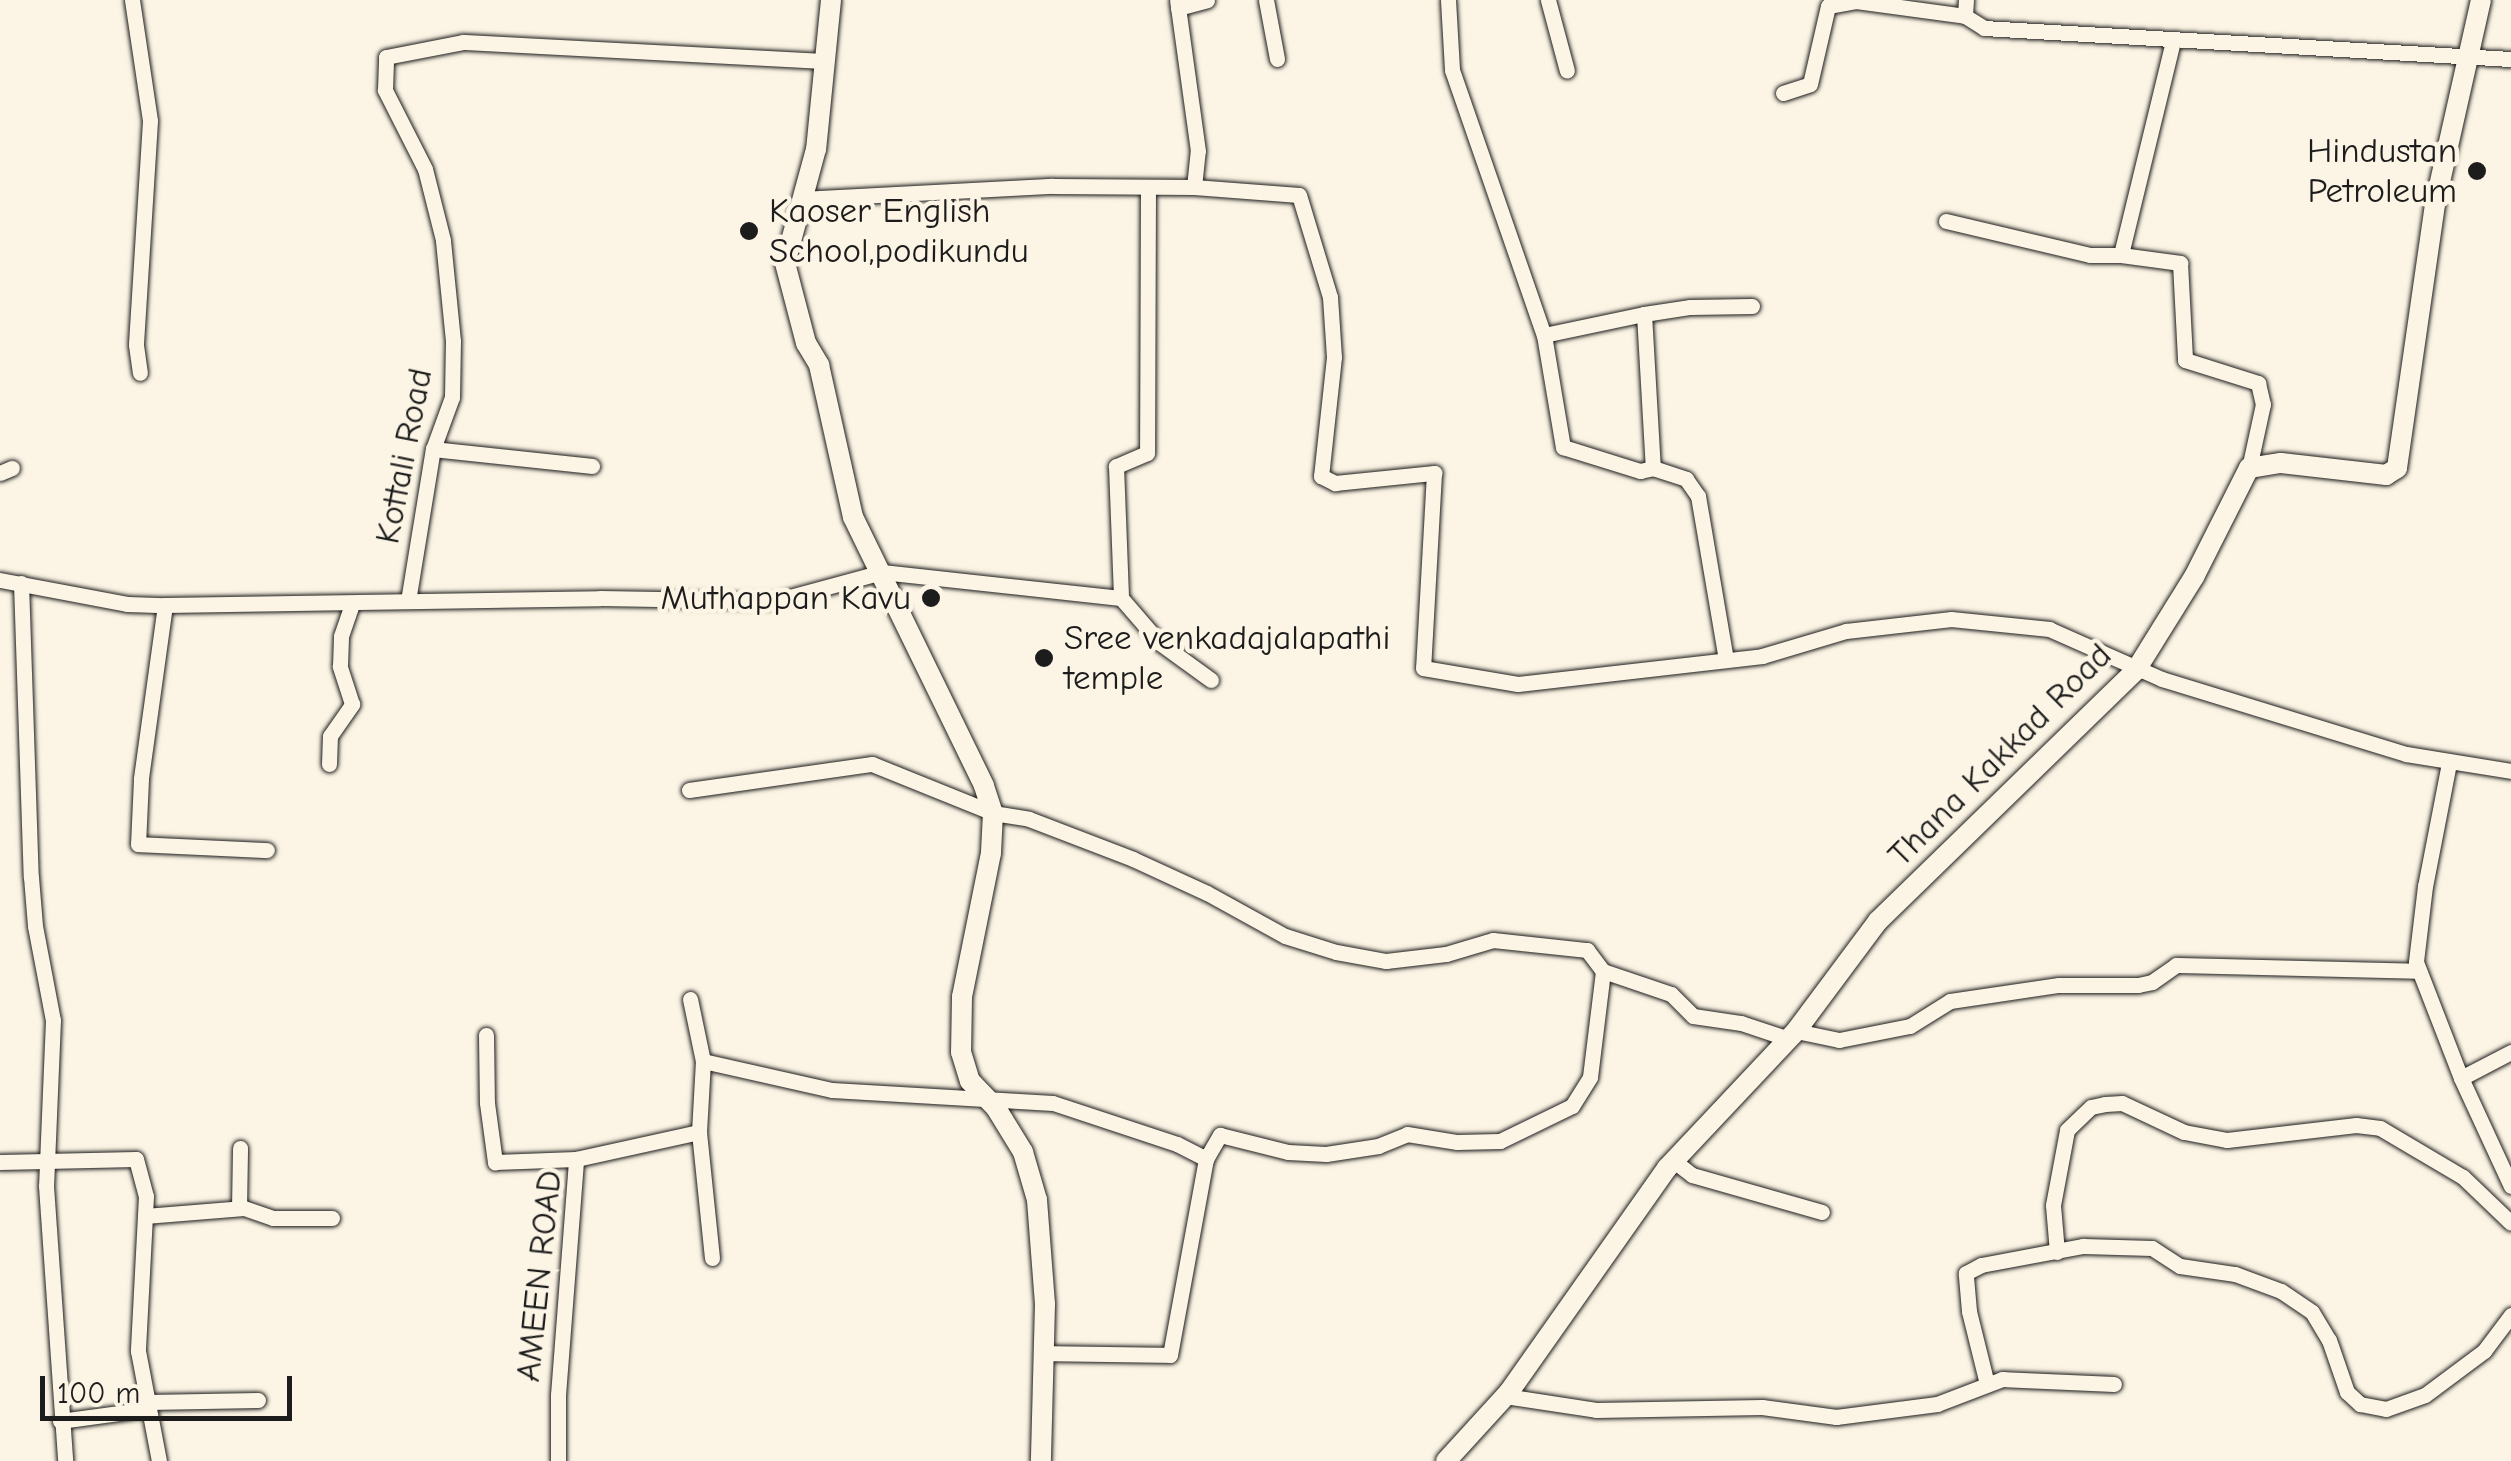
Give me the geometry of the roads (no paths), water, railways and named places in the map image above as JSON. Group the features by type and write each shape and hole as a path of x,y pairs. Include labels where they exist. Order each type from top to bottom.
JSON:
{"main road":[{"path":"831,0 816,148 785,263 806,343 819,365 853,517 993,813 991,853 962,997 961,1052 970,1081 988,1099 1023,1152 1037,1200 1044,1354 1041,1461"},
{"path":"2249,468 2282,463 2386,475 2398,468 2435,204 2480,0"},
{"name":"Thana Kakkad Road","path":"1446,1461 1505,1396 1674,1161 1793,1035 1878,921 2136,670 2194,577 2249,468"}],"street":[{"path":"132,0 150,121 136,345 140,373"},
{"path":"1194,187 1198,150 1178,4 1207,0"},
{"path":"1266,0 1277,60"},
{"path":"1448,0 1452,70 1544,335 1563,447 1640,471 1653,468 1686,479 1698,496 1726,660"},
{"path":"1548,0 1567,71"},
{"path":"1782,93 1810,84 1828,6 1856,1 1966,8 1984,28 2511,59"},
{"name":"Kottali Road","path":"408,600 432,449 452,398 453,341 443,240 424,169 385,90 386,56 463,42 826,61"},
{"path":"2121,255 2173,42"},
{"path":"801,199 1053,186 1194,187 1299,195 1330,297 1334,358 1321,476 1335,483 1434,473 1423,668 1518,684 1762,656 1846,632 1951,619 2049,630 2090,644 2136,670 2406,754 2511,771"},
{"path":"1148,187 1147,453 1116,466 1121,598 1160,643 1211,680"},
{"path":"1946,221 2090,256 2121,255 2180,263 2185,360 2258,383 2263,404 2249,468"},
{"path":"1544,335 1644,314 1752,306"},
{"path":"1644,314 1653,468"},
{"path":"432,449 592,466"},
{"path":"0,580 127,604 164,605 408,600 775,601 882,572 1121,598"},
{"path":"21,583 31,877 53,1020 46,1186 65,1461"},
{"path":"328,764 330,736 352,704 340,666 341,636 352,604"},
{"path":"164,605 141,779 138,844 267,850"},
{"path":"2450,763 2424,886 2416,962 2461,1078 2511,1186"},
{"path":"689,790 872,764 993,813 1029,820 1133,859 1207,893 1285,936 1336,952 1386,961 1446,954 1493,940 1587,950 1603,970 1672,994 1694,1016 1839,1040 1910,1026 1950,1001 2059,984 2138,985 2152,982 2176,965 2420,971"},
{"path":"1044,1354 1170,1354 1206,1159 1220,1135 1288,1152 1326,1154 1378,1146 1408,1134 1457,1142 1500,1141 1538,1126 1572,1106 1590,1077 1603,970"},
{"path":"690,999 703,1061 699,1132 712,1258"},
{"path":"486,1035 486,1104 495,1162 576,1159"},
{"path":"2461,1078 2511,1052"},
{"path":"703,1061 832,1090 1053,1102 1177,1144 1206,1159"},
{"path":"2057,1252 2053,1205 2067,1130 2091,1107 2105,1104 2122,1103 2184,1132 2227,1140 2356,1125 2380,1128 2463,1177 2511,1223"},
{"name":"AMEEN ROAD","path":"558,1461 558,1395 576,1159 699,1132"},
{"path":"239,1208 240,1148"},
{"path":"0,1162 78,1156 136,1159 146,1196 138,1351 159,1461"},
{"path":"1674,1161 1692,1175 1822,1212"},
{"path":"145,1216 239,1208 273,1218 332,1218"},
{"path":"1987,1384 1969,1310 1966,1272 1981,1265 2095,1246 2152,1248 2180,1266 2235,1274 2281,1291 2312,1312 2329,1340 2348,1392 2360,1404 2386,1408 2425,1395 2484,1351 2511,1315"},
{"path":"1505,1396 1596,1410 1762,1407 1836,1418 1937,1404 2002,1379 2114,1384"},
{"path":"60,1421 148,1405 258,1400"}],"place":[{"name":"Hindustan Petroleum","path":"2477,171"},
{"name":"Kaoser English School,podikundu","path":"749,231"},
{"name":"Muthappan Kavu","path":"931,598"},
{"name":"Sree venkadajalapathi temple","path":"1044,658"}]}
